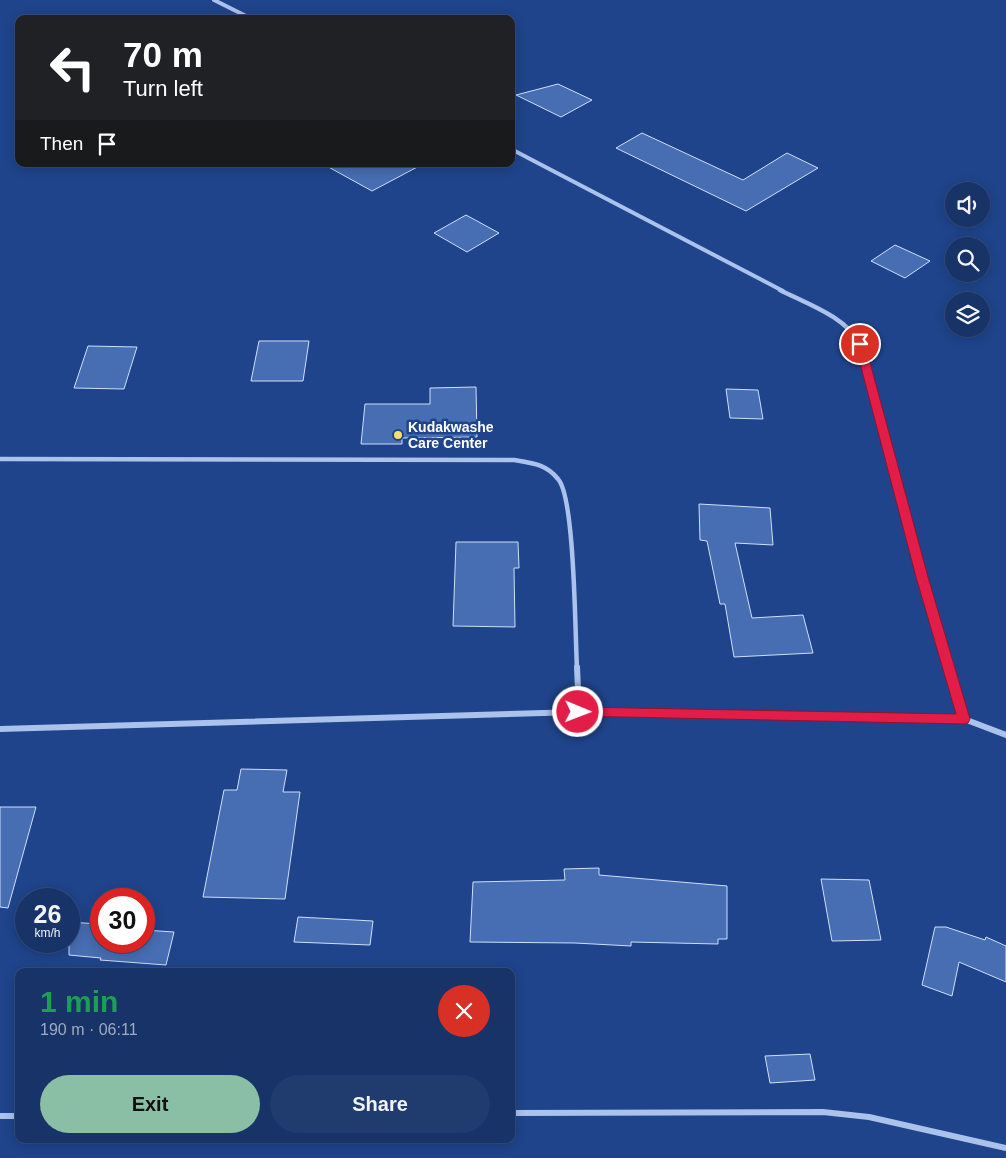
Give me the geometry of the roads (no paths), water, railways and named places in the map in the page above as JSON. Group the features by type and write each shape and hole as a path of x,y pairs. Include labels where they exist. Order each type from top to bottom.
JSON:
{"street":[{"path":"214,0 244,15"},
{"path":"515,151 825,313 844,324 856,335 922,577 964,719"},
{"path":"0,459 514,460 543,465 560,480 570,517 578,712"},
{"path":"0,729 578,712 964,719 1006,735"},
{"path":"515,1113 823,1112 870,1117 1006,1148"},
{"path":"0,1116 15,1116"}],"place":[{"name":"Kudakwashe Care Center","path":"398,435"}]}
